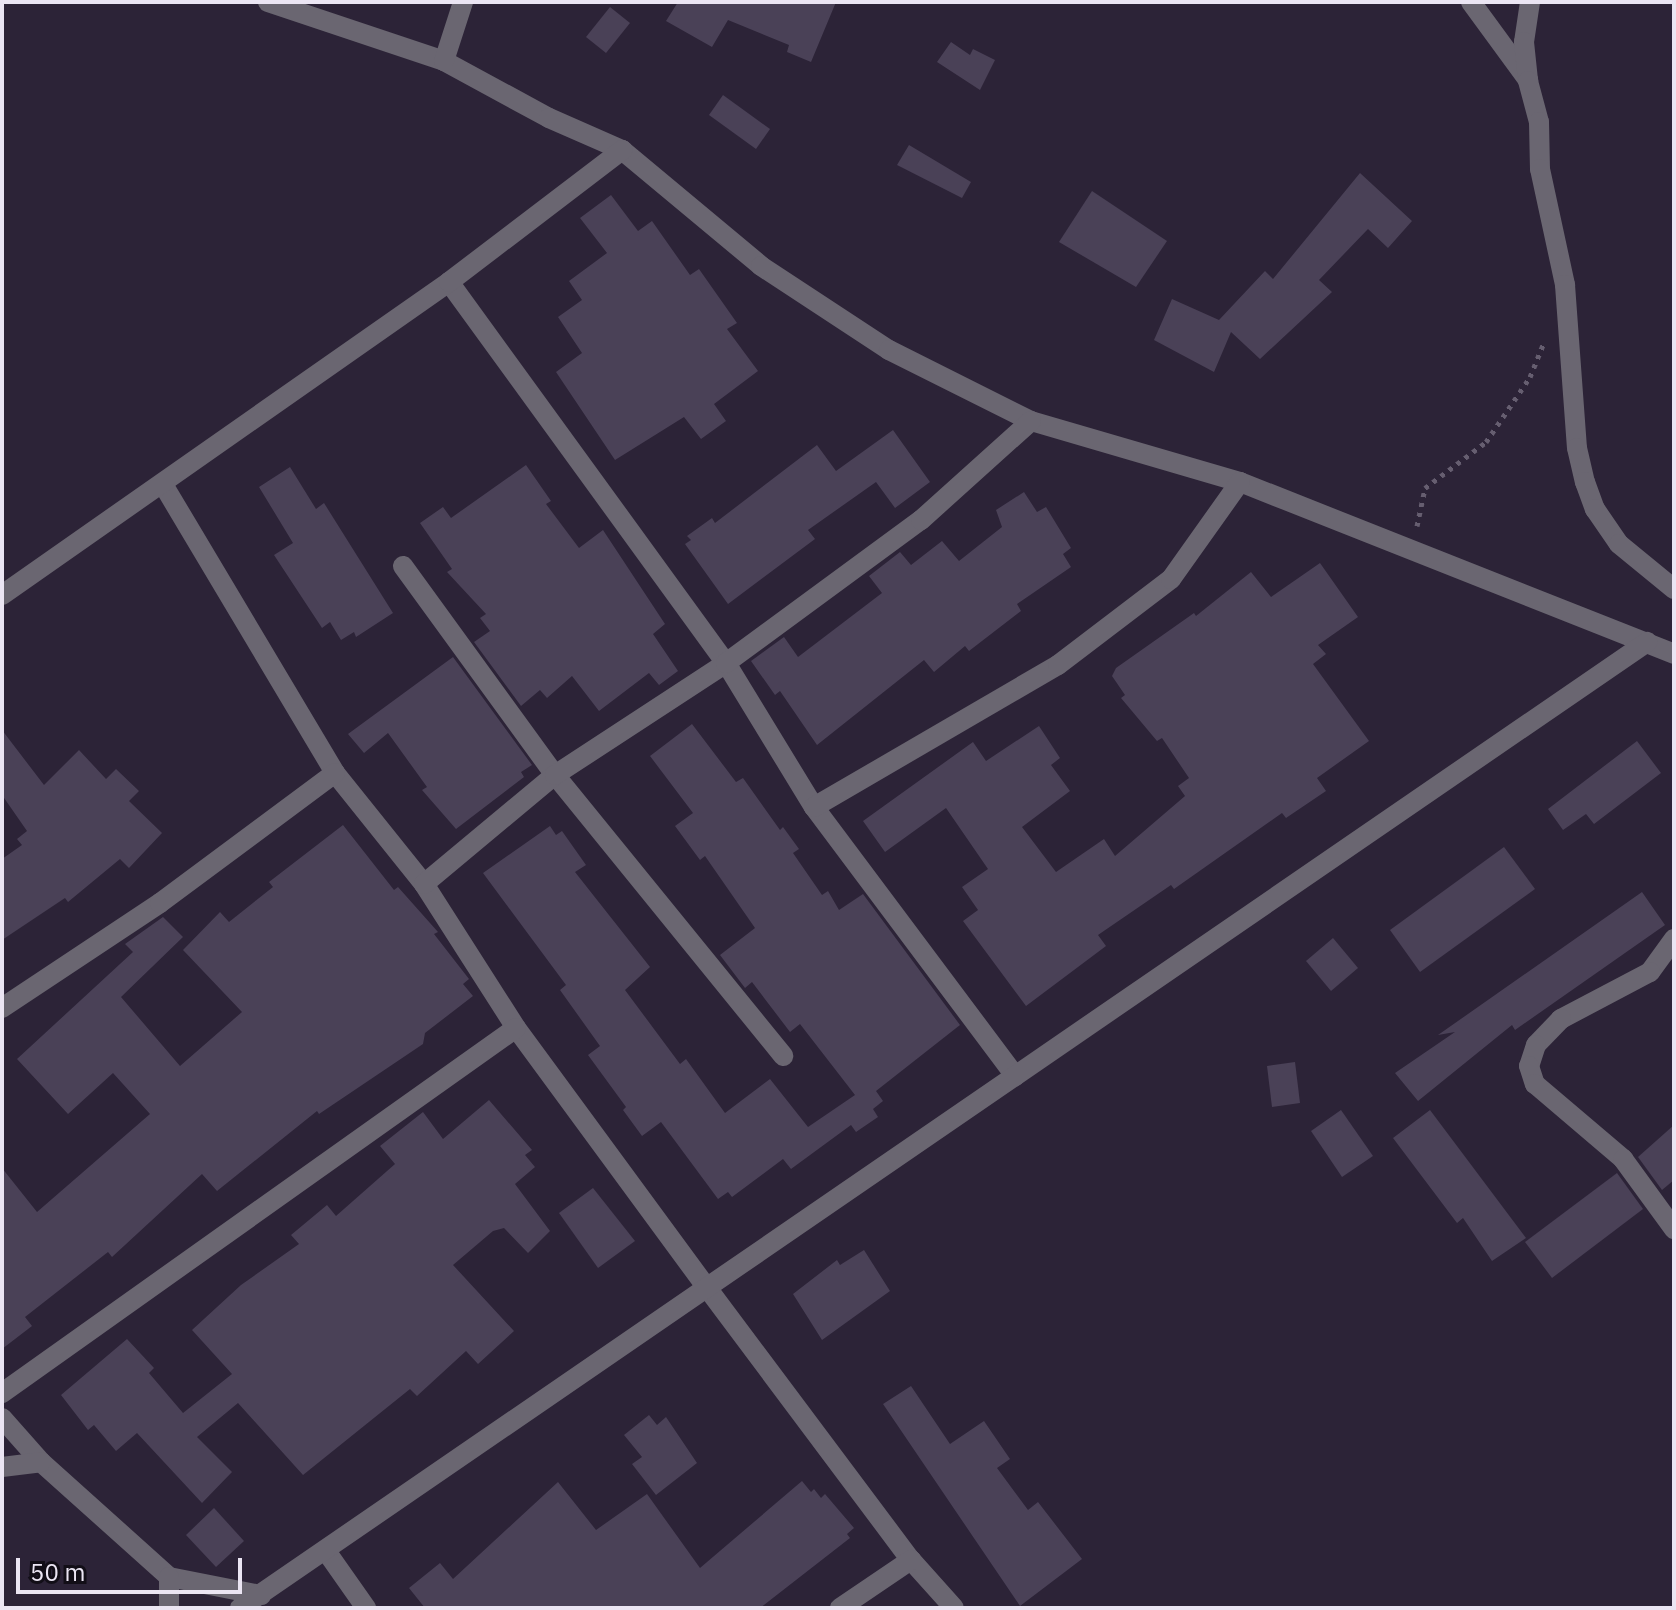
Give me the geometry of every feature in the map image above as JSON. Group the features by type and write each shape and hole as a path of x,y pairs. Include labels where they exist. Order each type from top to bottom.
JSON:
{"street":[{"path":"268,2 444,61 622,150 761,266 889,350 1031,421 1240,482 1674,654"},
{"path":"444,61 463,2"},
{"path":"1471,2 1528,81"},
{"path":"1530,2 1524,42 1528,81 1539,122 1540,169 1565,285 1577,448 1585,482 1595,509 1619,544 1674,589"},
{"path":"2,595 164,486 449,282 622,150"},
{"path":"449,282 726,663 814,807 1015,1076"},
{"path":"424,884 555,775 726,663 921,520 1031,421"},
{"path":"814,807 1058,665 1171,579 1240,482"},
{"path":"164,486 335,773 424,884 516,1028 708,1289 911,1560 954,1608"},
{"path":"403,566 555,775 783,1056"},
{"path":"240,1608 1647,642"},
{"path":"2,1008 160,903 335,773"},
{"path":"1674,939 1650,972 1561,1019 1536,1045 1529,1066 1535,1084 1623,1159 1674,1229"},
{"path":"2,1393 516,1028"},
{"path":"2,1418 41,1462 169,1577 261,1595"},
{"path":"2,1467 41,1462"},
{"path":"326,1551 366,1608"},
{"path":"840,1608 911,1560"},
{"path":"169,1577 169,1608"}],"path":[{"path":"1415,551 1425,488 1486,442 1530,377 1545,337"}],"building":[{"path":"678,2 836,2 811,62 787,52 789,45 728,20 712,47 666,21"},
{"path":"610,7 630,23 606,53 586,37"},
{"path":"951,42 970,55 973,49 995,60 980,90 937,62"},
{"path":"723,95 770,129 756,149 709,115"},
{"path":"909,145 971,182 962,198 897,165"},
{"path":"1360,173 1412,221 1388,248 1368,229 1319,280 1332,292 1260,359 1231,332 1214,372 1154,340 1172,299 1219,320 1265,271 1273,279"},
{"path":"1092,191 1167,241 1136,287 1059,242"},
{"path":"611,195 638,231 652,221 690,275 699,269 737,323 727,329 758,371 714,404 726,421 701,439 684,417 615,460 556,372 582,353 558,317 582,300 569,281 607,253 580,218"},
{"path":"893,430 930,482 895,508 876,482 808,530 815,539 728,604 685,544 691,540 687,536 712,518 715,523 817,445 836,471"},
{"path":"526,465 551,501 546,504 579,548 603,530 665,624 653,634 678,671 659,685 649,673 599,711 572,676 547,698 540,690 521,706 474,642 490,631 480,618 486,614 447,572 452,569 420,523 443,507 451,518"},
{"path":"290,467 316,509 324,503 393,613 356,637 354,632 341,640 330,622 322,628 274,555 293,543 259,487"},
{"path":"1024,492 1037,512 1046,507 1071,548 1063,554 1071,567 1017,604 1021,611 969,651 965,646 934,672 924,660 817,745 780,691 775,695 751,661 784,637 798,657 882,593 869,576 900,552 911,565 942,541 959,561 1002,527 996,510"},
{"path":"1320,563 1358,617 1318,645 1326,654 1313,664 1369,741 1317,778 1326,791 1286,818 1282,813 1174,889 1171,885 1098,935 1106,946 1026,1006 963,921 978,910 962,887 988,869 946,808 885,852 863,821 973,742 986,761 1039,726 1060,758 1051,765 1070,791 1022,827 1056,872 1104,839 1115,856 1185,796 1178,786 1189,778 1162,738 1157,741 1121,698 1125,695 1112,676 1116,668 1194,613 1196,616 1251,572 1271,597"},
{"path":"453,657 532,765 521,772 524,777 456,829 422,790 427,787 388,733 364,753 348,734"},
{"path":"692,724 736,782 743,778 780,830 783,827 799,849 793,853 822,895 828,891 839,910 863,894 960,1025 876,1091 883,1101 873,1109 878,1117 856,1132 851,1125 791,1169 783,1159 732,1197 728,1192 718,1199 661,1122 642,1136 623,1110 626,1107 588,1055 600,1046 560,990 566,985 483,873 550,826 556,835 562,831 586,865 575,872 650,967 625,990 680,1064 686,1059 725,1113 770,1079 808,1127 855,1095 800,1024 790,1032 752,982 745,988 720,955 755,928 705,856 700,860 675,826 693,813 650,756"},
{"path":"2,730 44,785 79,750 106,779 116,769 139,791 129,801 162,833 129,868 120,859 68,902 65,898 2,940 2,859 22,845 17,839 27,831 2,795"},
{"path":"1637,741 1661,773 1594,824 1586,814 1563,830 1548,809"},
{"path":"343,825 394,890 398,887 438,932 434,934 469,979 463,984 473,996 425,1033 423,1044 319,1114 317,1111 217,1191 202,1174 112,1257 108,1252 25,1317 32,1326 2,1349 2,1168 37,1212 150,1114 113,1073 68,1114 17,1059 133,952 125,944 163,917 183,937 121,997 180,1066 242,1012 183,950 220,912 229,922 273,887 269,882"},
{"path":"1504,847 1535,889 1420,972 1390,930"},
{"path":"1642,892 1665,925 1515,1030 1512,1025 1418,1101 1395,1073 1455,1032 1438,1035"},
{"path":"1333,938 1358,968 1331,991 1306,961"},
{"path":"1295,1062 1300,1103 1272,1107 1267,1066"},
{"path":"489,1100 532,1150 525,1155 535,1167 515,1184 550,1231 528,1253 504,1228 493,1231 453,1265 514,1331 478,1364 466,1351 417,1396 410,1389 303,1475 238,1403 197,1437 232,1472 202,1503 137,1433 116,1451 94,1425 88,1430 61,1395 127,1339 154,1368 149,1373 183,1413 232,1374 192,1330 241,1285 299,1244 291,1235 327,1205 336,1216 395,1164 380,1146 423,1112 443,1139"},
{"path":"1341,1110 1373,1156 1342,1177 1311,1131"},
{"path":"1430,1110 1526,1238 1492,1261 1463,1218 1457,1223 1393,1138"},
{"path":"1674,1125 1674,1180 1662,1190 1638,1157"},
{"path":"1617,1173 1643,1209 1552,1278 1525,1242"},
{"path":"593,1188 635,1241 598,1268 559,1213"},
{"path":"864,1250 890,1291 822,1340 793,1294 837,1260 840,1265"},
{"path":"911,1386 950,1444 984,1421 1010,1459 997,1468 1028,1510 1038,1502 1082,1559 1020,1606 883,1404"},
{"path":"649,1415 657,1425 666,1417 697,1463 656,1495 632,1464 642,1457 624,1435"},
{"path":"802,1481 821,1498 825,1494 854,1528 847,1534 850,1538 760,1608 425,1608 409,1588 440,1563 453,1579 558,1482 596,1530 647,1494 700,1568"},
{"path":"214,1508 244,1541 216,1567 186,1535"}]}
